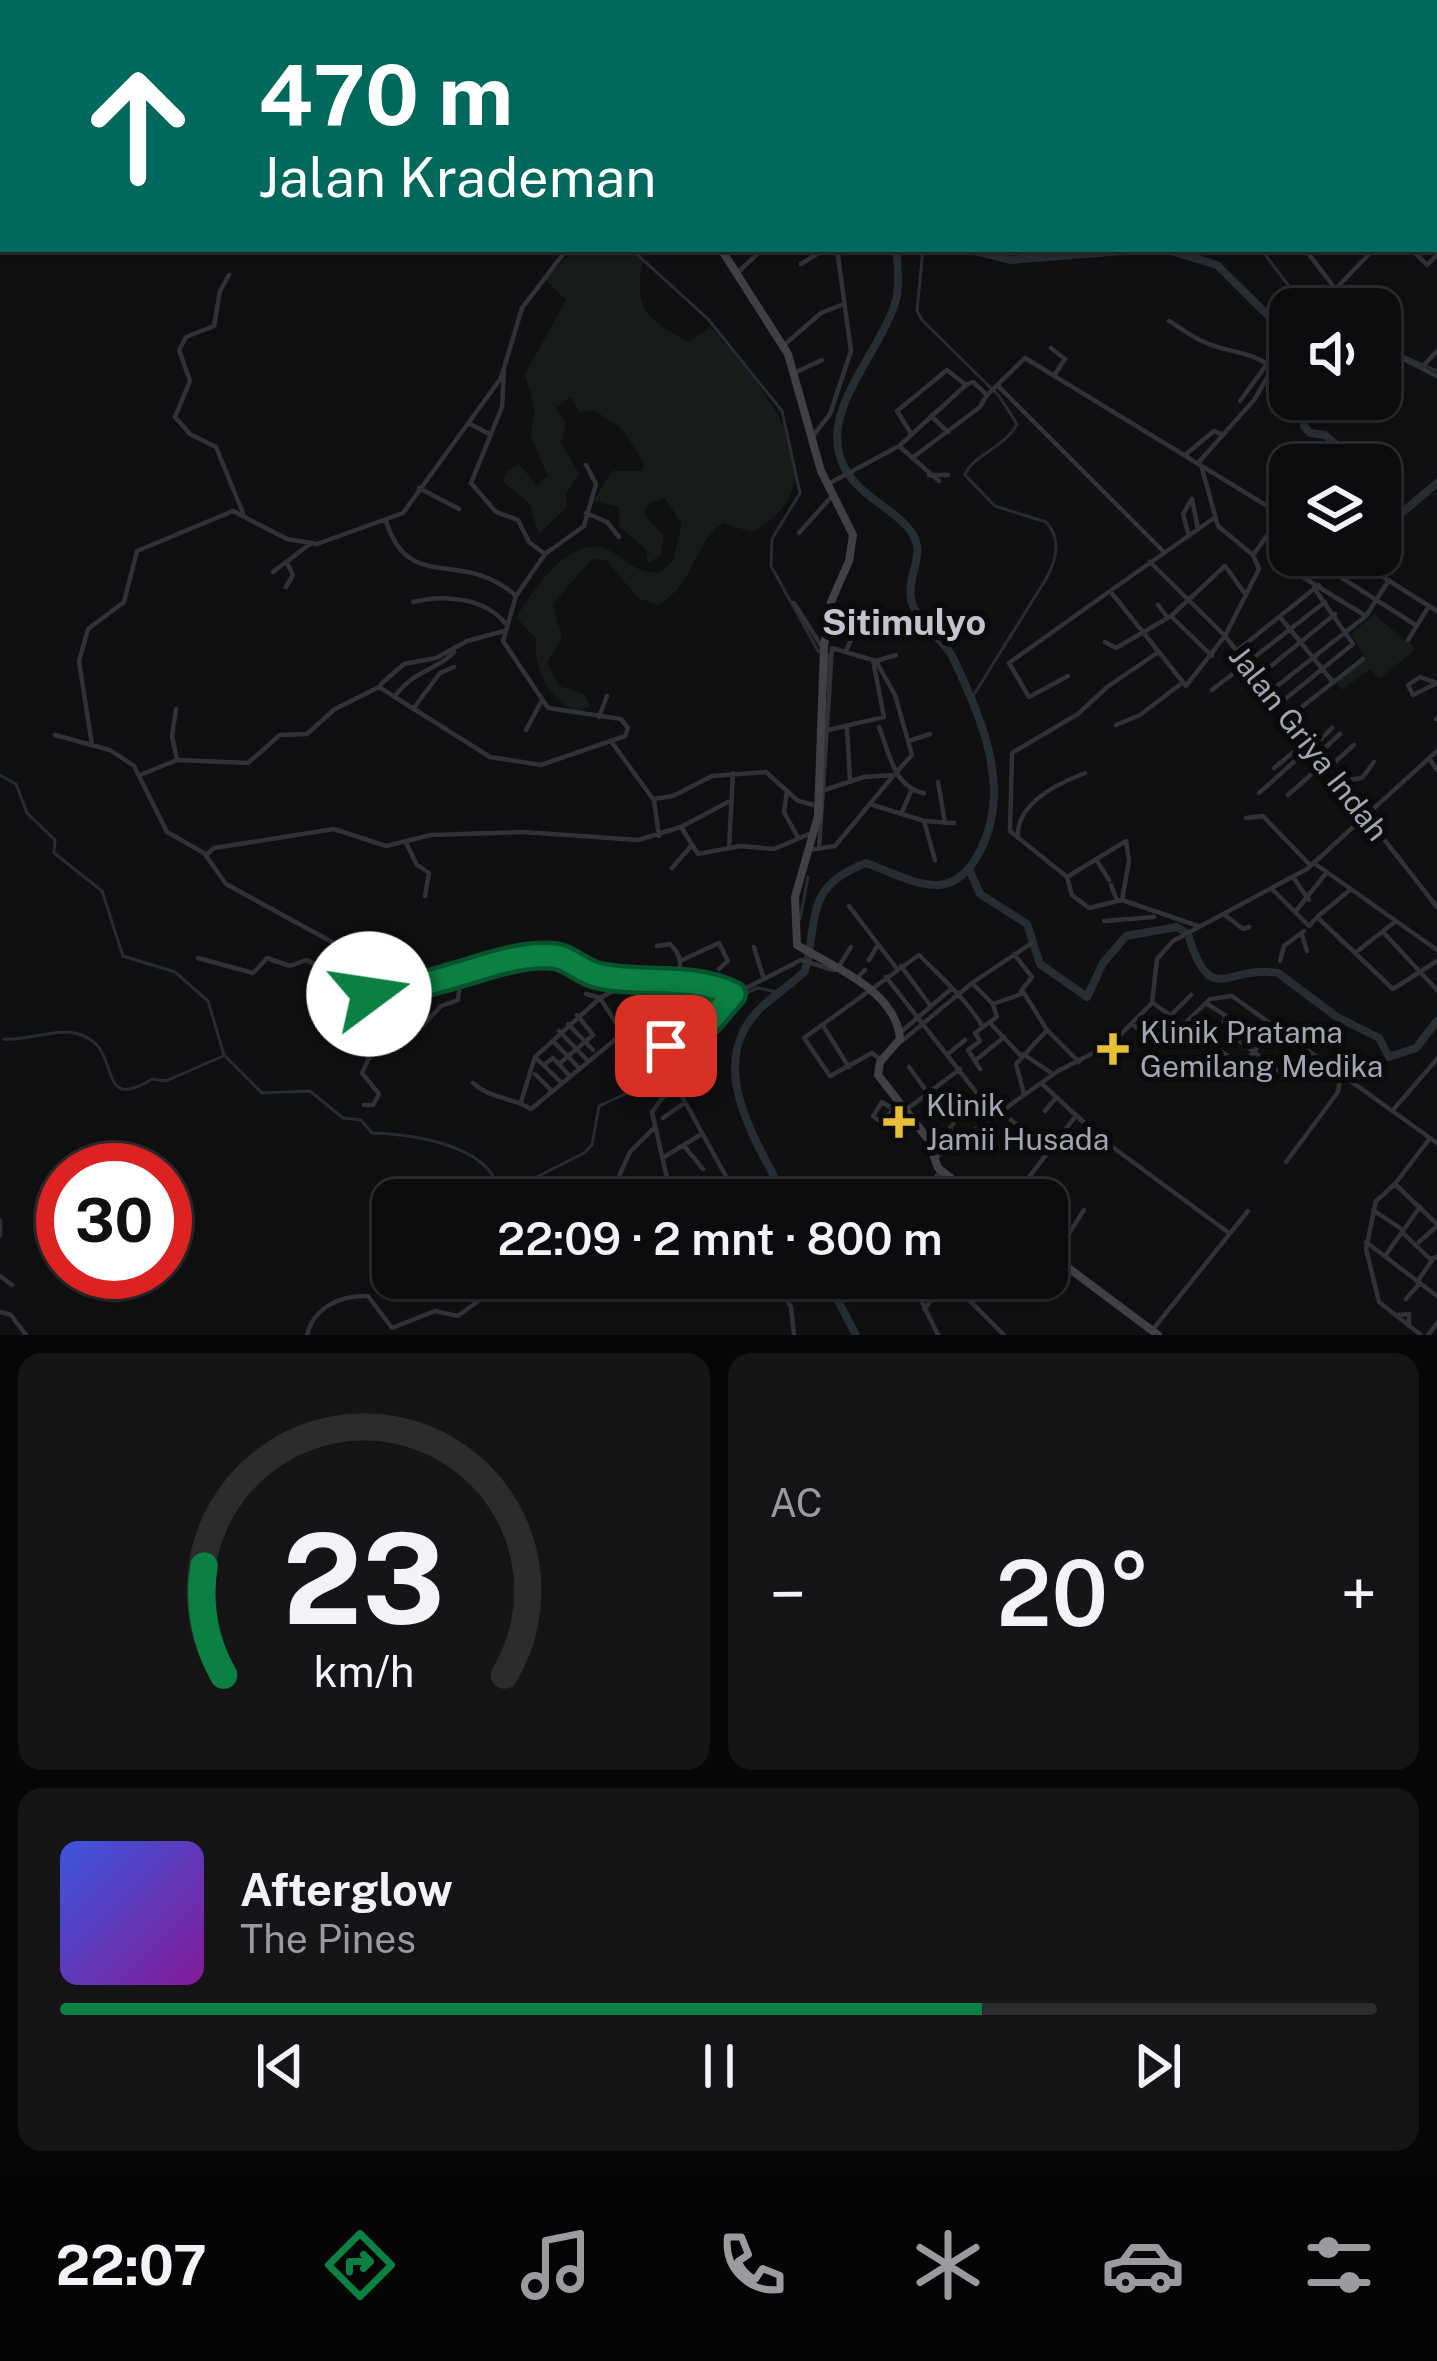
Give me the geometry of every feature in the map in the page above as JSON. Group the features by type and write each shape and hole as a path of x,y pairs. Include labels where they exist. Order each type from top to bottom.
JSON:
{"main road":[{"path":"723,252 784,345 826,484 848,520 853,541 831,602 821,792 794,908 800,946 871,989 899,1039 881,1060 878,1075 941,1171 951,1179"},
{"path":"1068,1268 1155,1333"}],"street":[{"path":"545,554 529,542 518,520 496,512 473,489 471,477 505,395 504,371 522,308 565,252"},
{"path":"737,273 760,252"},
{"path":"801,264 820,252"},
{"path":"813,436 830,414 851,351 841,305 843,266 838,252"},
{"path":"1307,252 1335,288 1371,252"},
{"path":"1414,252 1427,265 1437,255"},
{"path":"176,418 190,377 179,350 186,337 214,326 220,291 229,274"},
{"path":"784,345 821,314 841,305"},
{"path":"1169,321 1200,341 1238,354 1252,353 1269,365"},
{"path":"1052,348 1065,359 1054,376"},
{"path":"1424,365 1437,351"},
{"path":"1401,356 1437,376"},
{"path":"912,458 948,432 1025,358 1269,507"},
{"path":"794,373 822,360"},
{"path":"1240,401 1269,365"},
{"path":"1200,464 1254,400 1269,365"},
{"path":"912,433 897,411 917,390 946,370 966,385"},
{"path":"273,572 310,544 403,513 504,371"},
{"path":"826,484 899,446 973,382 992,390 1165,552"},
{"path":"931,416 948,432"},
{"path":"164,421 176,418"},
{"path":"176,418 185,431 216,447 243,513"},
{"path":"468,423 491,435"},
{"path":"1185,455 1214,431 1223,435"},
{"path":"899,446 939,481"},
{"path":"1110,591 1182,683 1189,685 1225,636 1258,576 1253,555 1227,536 1214,518 1200,464"},
{"path":"379,687 490,757 542,765 625,736 627,724 563,715 542,702 505,645 505,628 516,596 545,554 584,526 596,484 586,465"},
{"path":"928,475 948,475"},
{"path":"419,488 459,508"},
{"path":"799,533 832,496"},
{"path":"1189,536 1184,514 1192,499 1198,529"},
{"path":"92,745 79,661 88,629 121,608 134,555 218,514 243,513 286,539 310,544"},
{"path":"586,513 607,522 620,537"},
{"path":"1068,676 1029,697 1009,663 1214,518"},
{"path":"386,521 393,544 421,566 478,571 516,596"},
{"path":"1253,555 1269,533"},
{"name":"Jalan Griya Indah","path":"1150,562 1237,650 1437,907"},
{"path":"286,586 293,575 288,565"},
{"path":"1105,642 1116,648 1142,635 1225,566 1248,598"},
{"path":"1305,576 1366,616"},
{"path":"1342,576 1417,626"},
{"path":"1382,576 1437,610"},
{"path":"1270,692 1366,616 1389,580"},
{"path":"1280,704 1353,646 1317,586"},
{"path":"1237,650 1317,586"},
{"path":"413,602 450,596 491,608 505,628"},
{"path":"1212,690 1325,602"},
{"path":"794,603 826,650 875,660 896,655"},
{"path":"1158,605 1212,656"},
{"path":"1408,640 1430,606"},
{"path":"1258,676 1334,614"},
{"path":"1280,616 1334,682"},
{"path":"839,626 856,629 846,651"},
{"path":"140,775 177,760 248,763 280,735 307,734 335,709 379,687 404,664 454,651 505,628"},
{"path":"394,697 410,676 448,660 454,651"},
{"path":"1120,900 1089,908 1072,895 1067,877 1016,837 1009,826 1015,748 1078,714 1107,687 1157,653"},
{"path":"1289,717 1363,658"},
{"path":"822,731 884,716 875,660"},
{"path":"808,850 835,846 912,755 875,660"},
{"path":"413,709 440,674 454,667"},
{"path":"1116,725 1140,716 1182,683"},
{"path":"599,717 607,696"},
{"path":"526,730 542,702"},
{"path":"176,709 172,736 177,760"},
{"path":"847,728 850,780"},
{"path":"879,728 894,774 924,793"},
{"path":"1259,794 1333,728"},
{"path":"909,741 930,734"},
{"path":"1318,754 1340,734"},
{"path":"56,735 114,752 140,775 164,829 206,855 226,884 332,942 382,986 409,989 430,978 556,956 587,972 676,982 728,997"},
{"path":"611,742 653,799 659,836"},
{"path":"1274,768 1311,745"},
{"path":"1288,796 1354,746"},
{"path":"934,1159 1040,1083 1111,1043 1152,1003 1157,959 1185,933 1273,890 1312,864 1437,751"},
{"path":"1429,758 1437,770"},
{"path":"1339,781 1353,783 1374,762"},
{"path":"653,799 733,773 771,773 806,805 818,806"},
{"path":"729,848 733,773"},
{"path":"1016,837 1017,827 1038,800 1085,773"},
{"path":"820,849 821,792 850,780 894,774"},
{"path":"938,782 945,823"},
{"path":"902,812 912,789"},
{"path":"788,790 784,812 797,836"},
{"path":"206,855 214,848 328,830 378,846 431,835 523,832 616,840 659,836 728,802"},
{"path":"872,805 924,821 954,823"},
{"path":"1246,818 1269,821 1312,864 1437,950"},
{"path":"924,821 935,860"},
{"path":"681,827 698,854 729,848 774,849 814,832"},
{"path":"1067,877 1126,841 1129,861 1120,900"},
{"path":"406,843 417,866 429,873 425,896"},
{"path":"672,868 691,846"},
{"path":"1096,859 1120,900 1198,926"},
{"path":"1294,912 1309,900 1327,872"},
{"path":"1293,877 1309,900"},
{"path":"1280,961 1285,946 1352,889"},
{"path":"1273,890 1306,928"},
{"path":"849,906 931,1006"},
{"path":"1225,915 1244,929 1249,927"},
{"path":"1104,921 1160,917"},
{"path":"1318,917 1396,990 1437,961"},
{"path":"1355,953 1396,922"},
{"path":"1306,928 1300,940 1307,951"},
{"path":"1383,932 1437,990"},
{"path":"680,961 719,943 728,961 719,969"},
{"path":"899,1039 931,1006 1032,943"},
{"path":"657,946 670,944 680,961 676,982"},
{"path":"868,960 878,945"},
{"path":"800,946 803,960"},
{"path":"754,947 763,977"},
{"path":"837,969 851,947"},
{"path":"993,1004 1022,991 1032,977 1015,954"},
{"path":"881,1060 872,1053 827,1075 806,1036 921,956 982,1027"},
{"path":"198,958 254,973 267,958 290,966 306,960 347,986 360,988 372,980"},
{"path":"666,1047 710,1021 728,997 803,960 820,962 854,978 865,970"},
{"path":"319,993 353,1025 387,1013 423,1025 441,1006 458,1000 461,974"},
{"path":"886,977 1000,1116 1023,1129"},
{"path":"521,1102 535,1057 577,1016 629,980"},
{"path":"972,983 998,1015 975,1033 980,1041 968,1050 980,1069"},
{"path":"348,1004 382,986"},
{"path":"1022,991 1047,1030 1078,1062"},
{"path":"899,1039 924,1025 956,992"},
{"path":"586,994 600,998 663,1096"},
{"path":"1130,1024 1154,1038 1191,995"},
{"path":"1181,1027 1205,1002 1232,995 1437,1143"},
{"path":"1205,1002 1226,1016 1221,1026 1252,1055 1289,1079 1303,1064 1321,1074 1339,1068"},
{"path":"1152,1003 1238,1065 1275,1026"},
{"path":"559,1064 593,1034 577,1016"},
{"path":"364,1106 376,1103 379,1094 362,1072 369,1054 365,1019"},
{"path":"709,1077 710,1021"},
{"path":"991,1023 1022,1055 1054,1074"},
{"path":"568,1024 595,1052"},
{"path":"822,1024 848,1067"},
{"path":"1003,1074 1015,1068 1047,1030"},
{"path":"560,1031 587,1060"},
{"path":"473,1083 493,1099 521,1102 531,1109 622,1034"},
{"path":"683,1037 693,1052"},
{"path":"900,1107 928,1093 1004,1037"},
{"path":"552,1039 578,1067"},
{"path":"947,1054 965,1040"},
{"path":"639,1060 655,1047"},
{"path":"535,1057 561,1082"},
{"path":"544,1066 552,1058 569,1075"},
{"path":"674,1059 694,1084"},
{"path":"1393,1109 1437,1059"},
{"path":"697,1060 709,1077"},
{"path":"1430,1065 1437,1069"},
{"path":"909,1067 928,1093"},
{"path":"1015,1068 1024,1095"},
{"path":"1286,1162 1337,1092 1339,1068"},
{"path":"532,1072 553,1091"},
{"path":"664,1179 664,1157 652,1112 663,1096 709,1077"},
{"path":"1040,1083 1075,1117 1229,1233"},
{"path":"679,1091 728,1179"},
{"path":"1045,1111 1056,1098"},
{"path":"663,1118 684,1102"},
{"path":"1028,1179 1075,1117"},
{"path":"953,1124 950,1128 961,1142"},
{"path":"618,1179 630,1152 653,1129"},
{"path":"980,1130 1005,1150 1015,1144"},
{"path":"664,1157 701,1134"},
{"path":"1430,1138 1372,1210 1366,1242 1379,1302 1398,1317 1407,1312 1409,1326 1429,1334 1437,1323"},
{"path":"684,1145 703,1169"},
{"path":"935,1179 941,1171"},
{"path":"1395,1184 1437,1225 1417,1244"},
{"path":"1384,1256 1420,1207"},
{"path":"1068,1231 1084,1210"},
{"path":"1372,1210 1435,1258 1406,1299"},
{"path":"1155,1333 1248,1211"},
{"path":"0,1220 0,1236"},
{"path":"1366,1242 1437,1296"},
{"path":"0,1276 12,1285"},
{"path":"307,1335 316,1315 346,1297 368,1296 392,1328 435,1311 458,1316 481,1299"},
{"path":"787,1299 794,1335"},
{"path":"920,1299 935,1334"},
{"path":"925,1309 933,1299"},
{"path":"968,1299 1004,1335"},
{"path":"0,1312 11,1315 26,1335"}],"shaded area":[{"path":"572,252 632,252 643,261 642,302 654,320 689,342 710,327 770,402 794,459 793,486 780,511 752,532 723,523 705,542 680,586 658,605 638,598 606,560 592,559 553,604 562,638 547,663 559,686 584,694 590,706 577,712 545,682 536,639 516,617 558,563 586,547 601,548 642,570 660,572 673,561 682,524 665,498 648,504 644,514 664,536 661,555 648,563 646,549 619,527 619,507 593,501 612,471 642,471 644,463 623,430 594,410 579,412 571,396 556,408 566,423 561,442 579,474 566,493 567,507 539,534 529,503 503,482 506,472 519,464 537,485 548,476 530,436 535,411 525,374 566,300 545,279"},
{"path":"1374,614 1416,649 1379,679 1370,669 1342,690 1336,682 1365,658 1351,634"}],"waterway":[{"path":"634,252 708,319 782,411 800,493 772,539 771,566 818,651 829,655 826,688"},
{"path":"775,1179 738,1095 737,1051 750,1021 805,971 823,893 846,872 866,863 931,885 958,879 981,849 994,802 989,752 974,704 953,658 911,599 915,538 853,480 840,457 840,416 897,295 897,252"},
{"path":"923,252 917,311 999,396 1017,424 965,475 995,506 1046,522 1056,543 1046,579 973,696 981,730"},
{"path":"979,252 1011,260 1111,252"},
{"path":"1175,252 1217,265 1269,316"},
{"path":"1263,252 1290,288"},
{"path":"1401,355 1437,371"},
{"path":"1304,420 1310,433 1325,435 1336,444"},
{"path":"1401,511 1437,483"},
{"path":"0,775 16,784 27,813 55,840 54,853 102,891 123,956 175,972 208,1001 224,1055 262,1093 310,1091 343,1118 361,1120 372,1133 415,1137 472,1156 511,1190 584,1153 592,1145 599,1106 651,1082"},
{"path":"970,871 980,894 1027,924 1040,964 1087,997 1103,963 1126,936 1177,927 1188,934 1204,971 1213,977 1278,973 1337,1017 1379,1038 1389,1057 1416,1048 1437,1021"},
{"path":"800,919 808,877"},
{"path":"639,1053 633,1029 637,1017 692,987 729,1000 758,988 776,992"},
{"path":"4,1039 63,1032 85,1037 102,1053 113,1081 125,1089 152,1079 166,1081 223,1056"},
{"path":"837,1299 856,1335"}],"place":[{"name":"Klinik Pratama Gemilang Medika","path":"1113,1049"},
{"name":"Klinik Jamii Husada","path":"899,1122"}],"district":[{"name":"Sitimulyo","path":"904,622"}],"route":[{"path":"369,994 382,986 409,989 430,978 556,956 596,975 698,983 733,994 710,1021 666,1046"}]}
